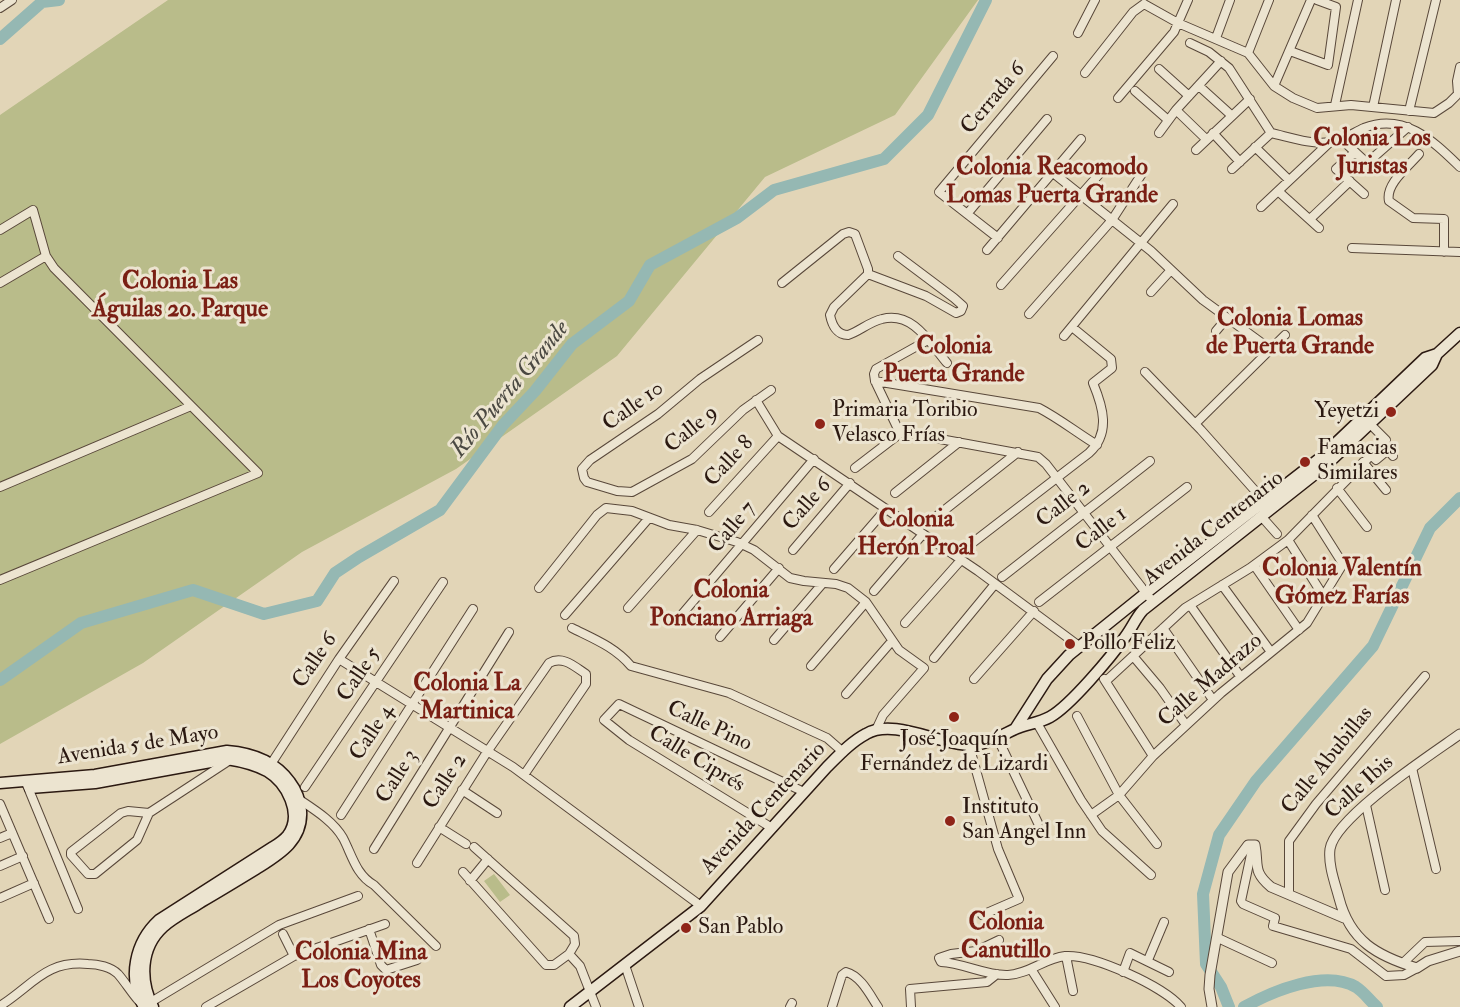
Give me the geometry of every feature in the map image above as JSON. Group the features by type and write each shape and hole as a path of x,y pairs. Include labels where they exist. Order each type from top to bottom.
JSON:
{"main road":[{"name":"Avenida Centenario","path":"570,1007 701,906 841,753 867,734 876,730 896,730 969,745 998,739 1015,729 1037,723 1059,710 1097,671 1127,636 1135,619 1153,602 1265,509 1425,358 1437,354 1458,339"},
{"name":"Avenida Centenario","path":"1015,729 1047,679 1080,646 1146,593 1324,467 1432,365 1437,354"},
{"path":"1127,609 1135,619"},
{"name":"Avenida 5 de Mayo","path":"0,790 221,751 244,753 271,764 290,781 300,800 301,823 290,844 269,861 221,885"},
{"name":"Avenida 5 de Mayo","path":"0,783 95,783 216,759 232,759 256,766 277,779 288,794 294,816 291,829 282,841 172,920 155,936 146,957 144,969 147,1005"}],"street":[{"path":"0,8 12,0"},
{"path":"1078,33 1095,0"},
{"path":"1118,98 1174,32 1188,0"},
{"path":"1216,38 1230,0"},
{"path":"1248,53 1269,0"},
{"path":"1274,86 1311,0"},
{"path":"1290,51 1328,65 1336,8 1317,0"},
{"path":"1335,105 1358,0"},
{"path":"1373,107 1396,0"},
{"path":"1409,111 1436,0"},
{"path":"1085,73 1133,12 1145,2 1178,23 1248,53 1274,86 1293,98 1317,108 1335,105 1434,113 1441,110 1459,93 1457,81 1460,67"},
{"path":"1190,43 1209,52 1229,68 1270,133 1329,143 1366,128 1396,124 1424,134 1459,163"},
{"name":"Cerrada 6","path":"967,214 939,192 1053,56"},
{"path":"1159,133 1176,110 1221,61"},
{"path":"1159,69 1190,96"},
{"path":"1198,86 1231,115"},
{"path":"1135,91 1168,120"},
{"path":"1196,150 1250,99"},
{"path":"1176,110 1206,140"},
{"path":"998,238 967,214 1047,119"},
{"path":"1341,139 1367,163 1408,127"},
{"path":"1213,133 1240,162"},
{"path":"1232,169 1270,133"},
{"path":"987,250 1081,139"},
{"path":"1261,207 1329,143"},
{"path":"1255,147 1289,180"},
{"path":"1355,152 1336,169 1364,194"},
{"path":"1419,154 1390,187 1389,201 1413,218 1444,219 1444,252"},
{"path":"1001,285 1079,194 1102,171"},
{"path":"1052,172 1141,244 1203,300 1270,349"},
{"path":"1029,314 1112,220 1143,172"},
{"path":"1310,219 1350,181"},
{"path":"1278,191 1320,228"},
{"path":"1064,336 1173,204"},
{"path":"0,230 33,210 46,256 54,268 258,473 0,580"},
{"path":"782,284 843,234 849,232 855,234 868,268 868,274 834,307 830,315 837,331 842,335 848,335 881,319 893,317 912,323 919,328 947,363"},
{"path":"1352,248 1460,252"},
{"path":"0,283 46,256"},
{"path":"868,274 926,296 956,313 961,311 963,306 954,298 898,256"},
{"path":"1151,292 1171,270"},
{"path":"1216,331 1227,318"},
{"path":"971,544 1097,445 1103,434 1102,406 1093,383 1112,368 1113,363 1072,327"},
{"path":"1195,424 1285,335"},
{"name":"Calle 10","path":"632,492 587,482 582,469 590,460 658,414 700,379 758,340"},
{"path":"928,340 876,369 874,374 875,381 897,427 902,432 1038,457 1056,476 1153,602"},
{"path":"1145,372 1195,424 1265,509 1277,534"},
{"path":"875,381 1039,408 1057,417 1078,434 1097,445"},
{"name":"Calle 9","path":"632,492 692,459 756,400 771,390"},
{"path":"756,400 778,436 961,560 1080,646"},
{"path":"0,487 191,406"},
{"path":"1106,681 1190,605 1254,565 1288,540 1386,440 1370,424"},
{"name":"Calle 6","path":"855,468 902,432"},
{"name":"Calle 8","path":"709,512 778,436"},
{"path":"895,492 959,442"},
{"path":"1371,454 1376,460 1388,450 1393,456"},
{"path":"937,516 1018,452"},
{"name":"Calle 7","path":"678,620 814,459"},
{"name":"Calle 2","path":"1002,577 1150,461"},
{"path":"1363,462 1386,490"},
{"name":"Calle 6","path":"793,550 850,483"},
{"name":"Calle 1","path":"1039,602 1187,487"},
{"path":"1338,489 1367,527"},
{"path":"539,588 597,515 606,508 632,511 669,525 697,530 743,544 790,578 848,588 866,602 899,650 924,668 883,715 876,730"},
{"path":"834,568 886,508"},
{"name":"Calle Madrazo","path":"1090,815 1119,795 1153,756 1240,676 1307,623 1343,564 1312,515"},
{"path":"565,615 649,518"},
{"path":"628,608 697,530"},
{"path":"874,591 923,534"},
{"path":"1288,540 1324,597"},
{"path":"905,624 961,560"},
{"path":"1254,565 1299,630"},
{"path":"720,638 779,568"},
{"name":"Calle 6","path":"271,764 339,659 394,581"},
{"name":"Calle 5","path":"305,787 443,582"},
{"path":"774,639 823,583"},
{"path":"934,658 995,584"},
{"path":"1222,585 1271,652"},
{"path":"811,666 866,602"},
{"path":"1190,605 1240,676"},
{"name":"Calle 4","path":"341,815 473,609"},
{"path":"974,679 1034,611"},
{"path":"572,628 623,656 631,666 729,693 827,738 841,753"},
{"path":"1163,628 1213,700"},
{"name":"Calle 3","path":"374,849 509,632"},
{"path":"846,694 892,641"},
{"path":"1133,656 1161,688 1186,725"},
{"path":"339,659 414,704 524,776 701,906"},
{"name":"Calle 2","path":"417,863 487,752 549,663 558,660 568,662 586,674 586,684 524,776"},
{"path":"1097,671 1106,681 1153,756"},
{"name":"Calle Abubillas","path":"1289,894 1289,841 1316,804 1425,676"},
{"name":"Calle Pino","path":"604,720 619,704 804,792"},
{"path":"1077,716 1119,795 1157,844"},
{"name":"Calle Ciprés","path":"604,720 629,740 772,828"},
{"path":"1037,723 1090,815 1102,831 1151,875"},
{"name":"Calle Ibis","path":"1410,966 1385,956 1366,944 1344,918 1332,872 1330,848 1341,827 1366,805 1412,768 1460,736"},
{"path":"998,739 1038,824"},
{"path":"969,745 998,849 1019,900 982,915"},
{"path":"149,813 128,811 121,813 71,852 71,855 88,874 95,873 137,840 149,813 232,759"},
{"path":"1412,768 1436,869"},
{"path":"27,784 78,909"},
{"path":"462,790 497,813"},
{"path":"300,800 335,827 362,876 436,946"},
{"path":"0,804 49,919"},
{"path":"1366,805 1385,890"},
{"path":"439,827 470,845 488,859 574,936 575,944 569,954 554,965 546,965 463,873"},
{"path":"0,838 12,833"},
{"path":"1212,1007 1209,989 1210,975 1228,872 1240,853 1248,845 1253,845"},
{"path":"1253,845 1256,849 1256,868 1261,879 1271,887 1344,918"},
{"path":"1253,845 1241,901 1275,918 1273,926 1351,949 1386,976 1404,975 1425,942 1460,941"},
{"path":"0,866 23,856"},
{"path":"470,881 488,859"},
{"path":"0,897 34,883"},
{"path":"0,1006 41,974 56,966 72,962 99,964 117,973 147,1005 279,925 358,896"},
{"path":"1148,960 1164,922"},
{"path":"206,1007 294,956 385,924"},
{"path":"369,929 381,965 387,970 417,960"},
{"path":"283,934 294,956"},
{"path":"999,940 976,951 939,958 941,962 955,963 997,974 1015,974 1054,958 1066,956 1101,962 1170,996 1181,1007"},
{"path":"1217,942 1272,963"},
{"path":"1410,966 1460,951"},
{"path":"1123,972 1130,952 1169,972"},
{"path":"569,954 580,966 596,1007"},
{"path":"1066,956 1073,991"},
{"path":"625,965 639,1007"},
{"path":"1031,969 1055,1007"},
{"path":"832,1007 842,975 846,972 854,974 859,979 878,1007"},
{"path":"911,1007 909,992 913,988 990,981 997,974"}],"green space":[{"path":"168,0 978,0 895,115 765,177 617,356 456,469 302,552 143,663 0,744 0,115"},
{"path":"494,874 510,895 500,902 484,881"}],"waterway":[{"path":"0,39 42,2 59,0"},
{"name":"Río Puerta Grande","path":"0,680 81,623 193,590 264,614 317,601 335,573 440,510 503,425 535,391 572,344 629,301 650,265 737,218 774,190 884,159 928,115 986,0"},
{"path":"1229,1007 1221,987 1206,964 1203,894 1219,835 1256,781 1373,646 1430,528 1460,498"},
{"path":"1244,1007 1299,984 1330,980 1356,987 1377,1007"}],"place":[{"name":"Yeyetzi","path":"1391,412"},
{"name":"Primaria Toribio Velasco Frías","path":"820,424"},
{"name":"Famacias Similares","path":"1305,462"},
{"name":"Pollo Feliz","path":"1070,644"},
{"name":"José Joaquín Fernández de Lizardi","path":"954,717"},
{"name":"Instituto San Angel Inn","path":"950,821"},
{"name":"San Pablo","path":"686,928"}],"district":[{"name":"Colonia Los Juristas","path":"1372,154"},
{"name":"Colonia Reacomodo Lomas Puerta Grande","path":"1052,183"},
{"name":"Colonia Las Águilas 2o. Parque","path":"180,297"},
{"name":"Colonia Lomas de Puerta Grande","path":"1290,334"},
{"name":"Colonia Puerta Grande","path":"954,362"},
{"name":"Colonia Herón Proal","path":"916,535"},
{"name":"Colonia Valentín Gómez Farías","path":"1342,584"},
{"name":"Colonia Ponciano Arriaga","path":"731,606"},
{"name":"Colonia La Martinica","path":"467,699"},
{"name":"Colonia Canutillo","path":"1006,938"},
{"name":"Colonia Mina Los Coyotes","path":"361,968"}]}
